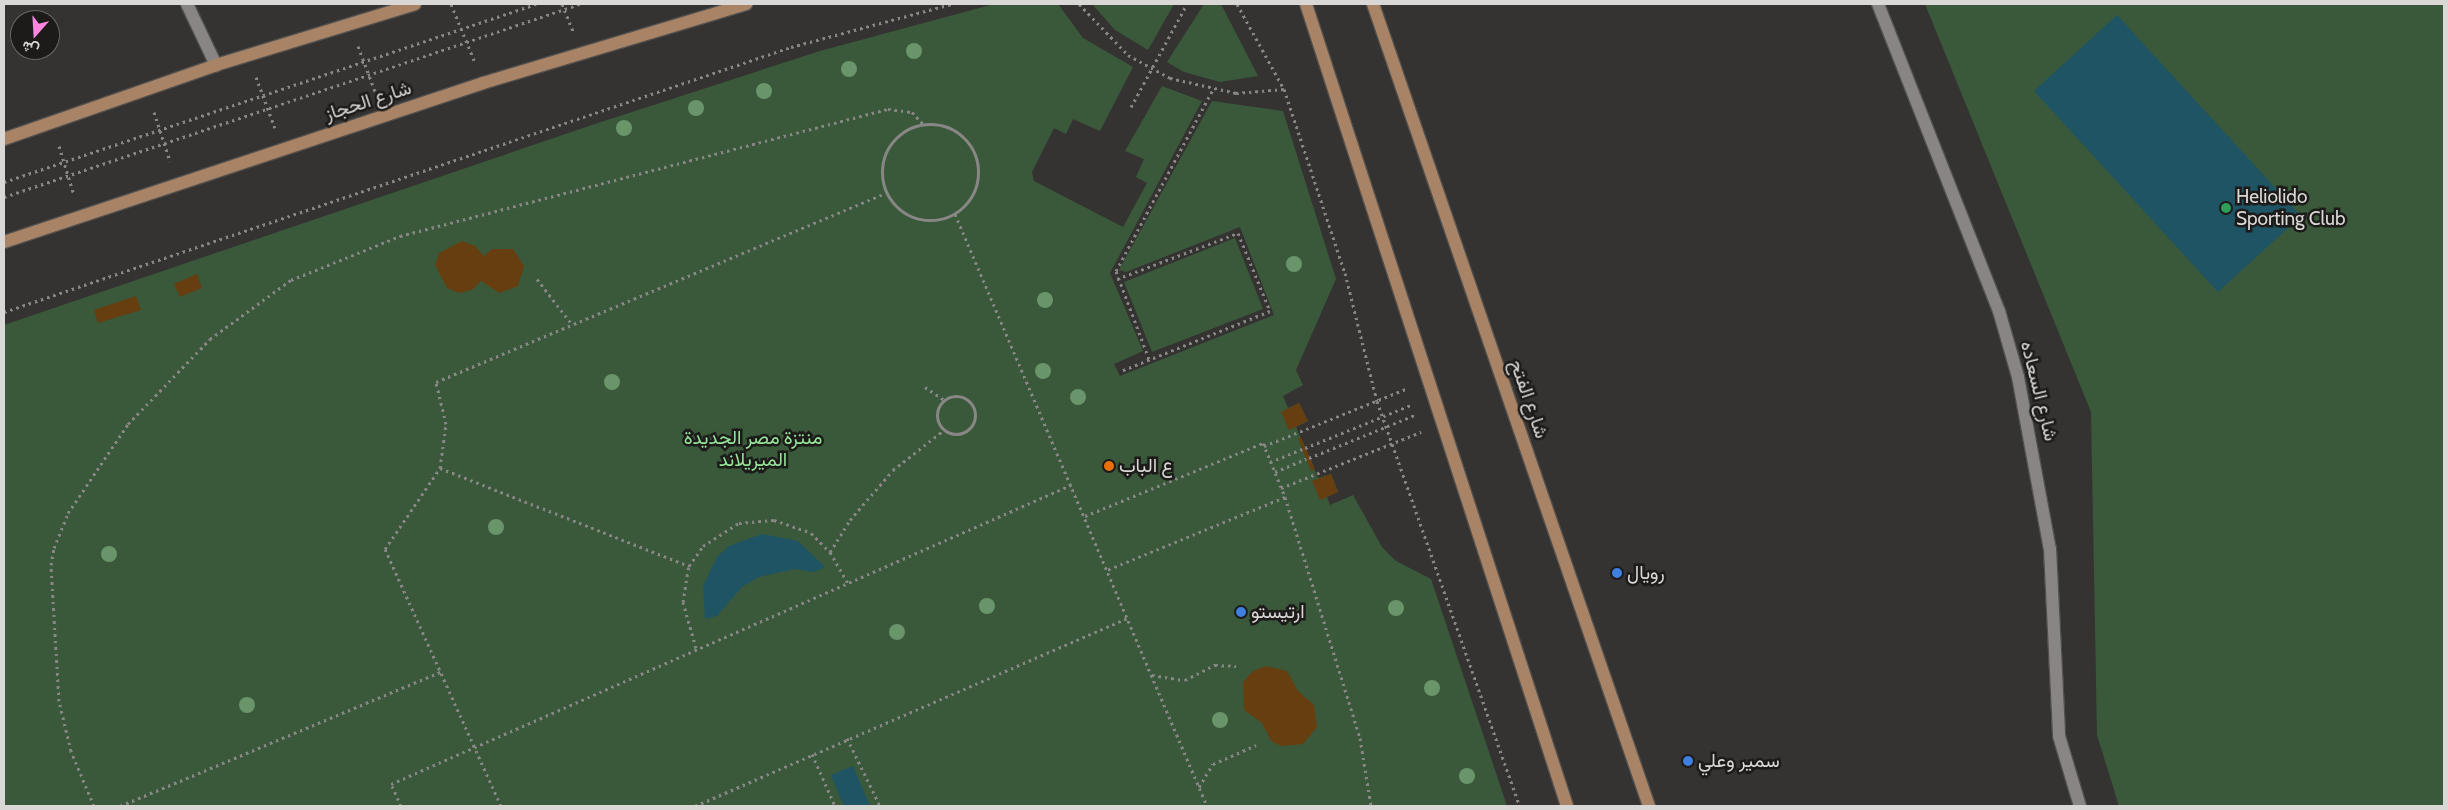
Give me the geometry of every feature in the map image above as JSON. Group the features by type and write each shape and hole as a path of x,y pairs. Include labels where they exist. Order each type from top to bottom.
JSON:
{"main road":[{"path":"4,139 52,124 146,88 216,65 351,26 415,4"},
{"name":"شارع الحجاز","path":"4,242 484,83 746,4"},
{"path":"1306,4 1567,806"},
{"name":"شارع الفتح","path":"1373,4 1649,806"}],"street":[{"path":"187,4 216,65"},
{"name":"شارع السعاده","path":"1878,4 1998,311 2018,377 2050,549 2059,736 2079,806"}],"path":[{"path":"451,4 484,83"},
{"path":"4,182 263,97 536,4"},
{"path":"4,197 580,4"},
{"path":"4,312 791,47 952,4"},
{"path":"1079,4 1107,38 1151,70 1212,90 1284,90"},
{"path":"1131,108 1187,4"},
{"path":"1237,4 1284,90 1345,273 1377,401 1520,806"},
{"path":"351,26 384,116"},
{"path":"249,55 283,149"},
{"path":"146,88 178,185"},
{"path":"1149,359 1117,279 1119,264 1212,90"},
{"path":"94,806 71,751 59,701 50,565 54,548 68,513 128,424 210,339 291,280 400,236 888,109 912,112 923,124"},
{"path":"52,124 81,217"},
{"path":"923,124 958,132 975,156 977,186 955,214 924,221 895,206 886,193 881,171 887,149 902,132 923,124"},
{"path":"501,806 385,549 440,468 446,424 436,382 571,323 886,193"},
{"path":"955,214 1207,806"},
{"path":"1117,279 1238,233 1270,312 1121,371"},
{"path":"537,279 571,323"},
{"path":"1264,446 1428,380"},
{"path":"925,387 944,400 963,397 975,412 968,430 959,434 944,430 936,418 944,400"},
{"path":"1270,462 1383,416 1435,401"},
{"path":"1275,472 1386,426 1435,401"},
{"path":"1281,488 1442,423"},
{"path":"830,552 850,520 893,470 944,430"},
{"path":"1085,516 1263,443 1285,497 1360,738 1371,806"},
{"path":"440,468 690,566"},
{"path":"401,806 391,784 696,648 1071,486"},
{"path":"1107,570 1285,497"},
{"path":"696,648 683,602 690,566 719,532 755,520 794,524 830,552 848,582"},
{"path":"695,806 847,738 1128,618"},
{"path":"1152,675 1185,680 1215,665 1236,666"},
{"path":"120,806 441,672"},
{"path":"847,738 880,806"},
{"path":"1199,787 1213,764 1256,745"},
{"path":"812,754 835,806"}],"green space":[{"name":"منتزة مصر الجديدة الميريلاند","path":"994,4 1058,4 1083,38 1133,67 1100,131 1073,119 1066,134 1054,128 1032,172 1034,181 1123,227 1147,183 1136,177 1144,159 1125,151 1162,86 1202,101 1110,273 1143,351 1114,364 1120,376 1274,315 1240,227 1126,272 1119,270 1212,101 1283,111 1336,279 1296,370 1303,385 1283,396 1288,408 1299,403 1308,421 1296,427 1318,478 1331,474 1338,492 1327,497 1330,505 1353,495 1382,547 1396,561 1431,579 1507,806 4,806 4,325 595,124 820,51"},
{"path":"1092,4 1174,4 1148,50 1115,30"},
{"path":"1204,4 1221,4 1258,76 1220,82 1184,72 1167,62"},
{"name":"Heliolido Sporting Club","path":"1925,4 2444,4 2444,806 2119,806 2097,735 2091,412"},
{"path":"1235,238 1263,309 1152,352 1124,282"}],"water":[{"path":"2117,15 2301,216 2218,292 2034,91"},
{"path":"762,534 798,541 825,567 814,572 795,569 759,577 742,587 717,616 705,619 703,586 717,557 729,546"},
{"path":"853,766 870,806 844,806 831,775"}],"building":[{"path":"462,241 475,246 484,256 492,249 513,249 524,266 518,286 499,293 481,281 472,290 459,293 447,288 435,265 439,253"},
{"path":"197,274 202,288 180,297 174,284"},
{"path":"136,296 141,310 98,323 94,310"},
{"path":"1299,403 1308,421 1289,430 1281,412"},
{"path":"1301,437 1315,469 1311,471 1298,438"},
{"path":"1331,474 1338,492 1320,500 1312,481"},
{"path":"1266,666 1287,671 1298,691 1314,705 1317,727 1303,744 1281,746 1271,741 1262,723 1244,710 1243,682 1253,671"}],"place":[{"name":"Heliolido Sporting Club","path":"2226,208"},
{"name":"ع الباب","path":"1109,466"},
{"name":"رويال","path":"1617,573"},
{"name":"ارتيستو","path":"1241,612"},
{"name":"سمير وعلي","path":"1688,761"}]}
